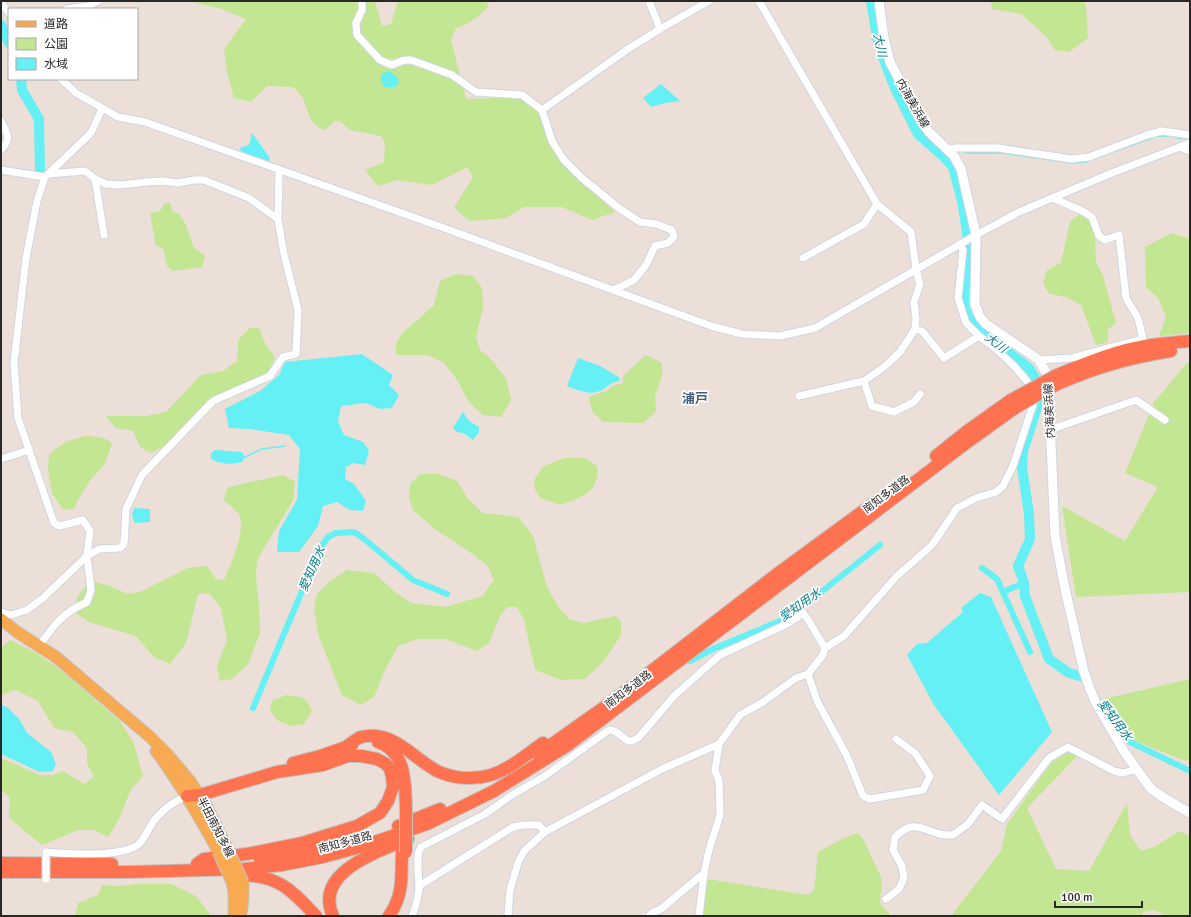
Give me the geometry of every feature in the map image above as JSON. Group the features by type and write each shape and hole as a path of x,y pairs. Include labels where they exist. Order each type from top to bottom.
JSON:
{"highway":[{"name":"南知多道路","path":"1,863 197,864 250,861 321,849 358,840 392,829 429,814 483,788 546,749 606,706 777,574 872,505 966,432 1013,404 1099,358 1148,346 1190,341"},
{"name":"南知多道路","path":"1059,379 1101,366 1149,354 1190,349"},
{"name":"南知多道路","path":"1,872 128,872 244,869 282,865 323,857 360,847 412,830 469,804 518,777 568,745 965,444 1013,404"},
{"path":"194,794 277,772 323,765 347,751 360,737 374,736 385,738 403,746 436,770 446,775 460,778 474,778 491,775 507,768 598,707 606,706"},
{"path":"347,751 376,751 390,758 402,784 404,809 404,897 396,916"},
{"path":"197,864 204,859 248,854 302,843 357,826 380,813 388,801 393,787 390,769 386,764 370,757 347,751"},
{"path":"333,916 329,903 330,892 334,883 345,870 359,861 430,829 465,811 469,804"},
{"path":"389,916 396,905 401,890 404,852"},
{"path":"128,872 135,877 254,876 273,881 286,887 293,892 316,916"}],"main road":[{"name":"内海美浜線","path":"879,1 884,38 890,62 920,119 929,132 957,160 961,169 974,236 974,296 980,318 986,324 1039,360 1046,373 1049,398 1055,536 1064,584 1084,672 1096,703 1126,753 1151,789 1168,801 1190,813"},
{"name":"半田南知多線","path":"1,619 17,632 56,657 125,717 134,729 155,750 178,780 210,811 223,850 244,894 240,916"},
{"name":"半田南知多線","path":"234,916 234,893 237,882"}],"street":[{"path":"74,8 89,6 98,1"},
{"path":"362,1 362,10 356,23 357,35 380,60 392,65 409,59 452,75 476,92 522,95 542,110 552,141 564,160 582,178 620,209 640,222 656,224 672,230 674,237 668,243 656,246 646,265 634,280 614,290"},
{"path":"650,1 660,29"},
{"path":"542,110 616,57 660,29 709,1"},
{"path":"759,1 877,204 911,232 916,269 920,284 914,302 916,318 915,329 900,352 884,367 864,381 799,396"},
{"path":"1,2 8,12"},
{"path":"62,80 76,93 118,117 145,122 279,171 436,225 723,330 742,334 780,336 815,328 974,236 1019,212 1190,143"},
{"path":"39,646 59,620 72,609 87,602 91,590 87,556 90,531 83,520 59,526 54,523 18,418 14,363 26,258 37,201 46,176 91,133 102,108"},
{"path":"1,121 8,137 7,143 1,150"},
{"path":"947,150 955,148 998,148 1072,159 1089,157 1147,135 1162,131 1190,135"},
{"path":"1179,147 1190,151"},
{"path":"1,170 46,176 85,171 95,179 106,184 120,185 163,181 177,183 204,180 249,198 278,219"},
{"path":"1,612 11,615 27,610 43,598 87,556 99,549 120,548 124,544 126,509 142,475 213,401 270,376 283,357 296,354 298,310 284,254 278,219 279,171"},
{"path":"95,179 104,235"},
{"path":"1039,360 1072,358 1143,339 1138,318 1126,298 1119,235 1106,240 1099,236 1092,217 1053,198"},
{"path":"803,258 864,224 877,204"},
{"path":"698,916 709,850 720,815 719,780 715,771 719,744 740,715 763,702 796,678 808,674 823,655 825,648 844,636 896,577 932,545 957,508 976,498 996,492 1003,486 1013,466 1033,405 1032,393 1027,381 1014,366 966,323 958,298 963,250 962,243"},
{"path":"915,329 922,331 944,358 979,336"},
{"path":"864,381 872,406 894,412 914,402 920,394"},
{"path":"1050,428 1058,427 1136,400 1165,420"},
{"path":"1,459 29,450"},
{"path":"412,916 418,899 418,853 421,847 485,814 512,795 546,776 609,730 616,731 628,741 637,739 674,696 720,655 788,624 803,613 825,648"},
{"path":"808,674 817,702 847,756 862,796 870,799 923,790 930,776 915,753 896,739"},
{"path":"508,916 510,890 518,863 524,851 545,832 662,769 719,744"},
{"path":"886,899 899,889 904,878 902,866 893,850 895,837 903,830 919,826 940,835 953,835 968,824 982,805 1002,818 1049,758 1068,746 1114,771 1124,773 1137,770"},
{"path":"46,879 46,855 79,855 128,849 139,843 157,817 179,799 194,794"},
{"path":"419,886 513,827 523,825 540,825 545,832"},
{"path":"649,916 661,909 704,873"}],"green space":[{"path":"188,1 375,1 382,26 391,24 398,1 486,1 489,7 469,23 456,28 451,40 466,99 521,97 539,113 548,142 561,161 615,212 592,220 562,207 524,207 506,218 470,221 454,208 473,177 467,167 432,185 397,180 378,186 365,170 384,162 385,143 381,136 350,130 340,121 334,121 325,130 319,127 309,116 302,97 293,87 267,86 251,102 234,98 227,72 224,49 246,19 222,9"},
{"path":"991,1 1084,1 1086,7 1088,38 1069,52 1055,50 1046,36 1021,14 992,9"},
{"path":"170,202 172,211 179,214 186,225 194,248 205,256 202,267 173,271 167,266 163,248 156,246 150,213 160,211 164,204"},
{"path":"1080,214 1090,220 1095,235 1096,262 1103,276 1116,323 1108,329 1108,342 1096,345 1081,305 1066,297 1050,294 1043,284 1047,270 1061,263 1070,222"},
{"path":"1172,233 1190,239 1190,333 1159,336 1166,317 1158,298 1146,287 1145,247"},
{"path":"456,274 473,276 482,288 483,308 476,337 480,350 490,358 506,378 511,400 501,417 483,415 468,401 458,381 443,362 427,355 396,355 396,344 403,332 434,305 440,281"},
{"path":"250,328 259,328 265,343 275,358 267,374 213,399 167,445 150,453 140,447 133,431 116,428 106,416 146,416 166,412 201,375 223,371 237,361 238,340"},
{"path":"646,355 662,363 662,375 655,396 656,411 643,423 603,422 592,411 589,397 623,383 623,376"},
{"path":"1187,363 1190,363 1190,592 1076,597 1062,506 1125,541 1158,487 1125,473 1154,402"},
{"path":"86,436 104,438 112,444 104,465 91,479 74,508 67,510 62,508 52,493 48,468 49,455 66,442"},
{"path":"565,458 585,458 597,466 597,475 596,482 588,493 560,505 541,498 535,490 534,480 544,466"},
{"path":"420,474 438,474 457,481 468,499 483,513 518,517 533,536 547,587 559,608 569,619 584,623 615,616 621,621 621,635 604,661 585,679 562,680 535,670 524,620 517,607 507,607 500,616 489,643 476,651 446,639 418,639 398,646 385,670 374,697 361,705 342,695 319,637 314,609 317,594 329,582 347,570 374,573 395,592 411,603 446,607 482,596 494,580 488,566 467,550 436,530 413,510 409,498 410,484"},
{"path":"283,475 295,482 293,500 257,560 256,576 260,633 248,664 232,679 220,681 217,666 227,640 221,608 209,593 198,594 186,643 170,664 154,657 136,636 89,622 76,613 77,599 90,581 107,585 128,594 140,592 188,568 207,566 216,579 224,580 240,537 241,527 241,519 238,513 224,500 227,488"},
{"path":"10,640 36,653 62,671 120,721 134,744 143,776 130,791 119,819 108,837 94,830 78,830 42,845 9,818 10,798 1,789 1,758 40,775 54,775 63,771 84,784 94,777 87,763 87,748 73,732 54,728 38,701 15,690 1,695 1,648"},
{"path":"1190,679 1190,758 1186,761 1135,741 1104,699"},
{"path":"286,695 296,696 308,702 312,711 304,724 290,726 277,720 270,710 272,701"},
{"path":"1068,751 1077,756 1027,808 1056,869 1089,871 1127,803 1130,835 1141,851 1156,846 1179,831 1190,836 1190,916 1167,916 1154,910 1143,912 1142,916 951,916 1001,851 1007,824 1051,763"},
{"path":"858,833 863,839 882,879 880,903 891,916 703,916 707,879 808,895 814,890 818,852 844,838"},
{"path":"171,884 196,896 211,916 75,916 78,903 98,895 102,885 115,886"}],"water":[{"path":"389,71 397,77 399,83 395,87 385,87 381,82 381,74"},
{"path":"661,84 680,101 651,107 643,98"},
{"path":"252,133 270,158 268,162 241,152 240,148 249,145"},
{"path":"362,354 393,375 389,385 399,395 392,408 380,409 366,403 341,406 338,421 344,435 363,442 369,450 365,465 353,463 346,467 345,479 354,484 366,501 363,511 350,510 337,502 323,506 318,526 299,552 277,552 279,531 297,500 300,449 289,435 249,429 229,428 225,409 260,391 279,375 285,362"},
{"path":"578,358 600,366 620,378 619,381 600,391 591,393 567,386"},
{"path":"463,412 469,421 479,427 479,432 473,440 463,433 457,432 453,428"},
{"path":"215,450 242,452 245,457 242,462 230,464 222,463 211,459 211,453"},
{"path":"134,508 150,509 150,522 135,523 132,515"},
{"path":"980,593 991,597 1052,732 999,795 934,705 907,655 917,644 927,643 963,612 961,608"},
{"path":"1,705 7,707 19,719 27,733 51,752 56,764 53,771 40,772 1,754"}],"waterway":[{"name":"大川","path":"871,1 881,52 894,86 918,134 953,167 962,201 967,232 968,246 964,306 968,317 980,331 1029,368 1035,378 1039,401 1023,451 1022,467 1029,514 1030,539 1018,566 1024,583 1025,596 1049,659 1069,673 1080,676"},
{"path":"1,25 8,41"},
{"path":"21,80 22,90 39,119 40,170"},
{"path":"965,153 1002,153 1074,163 1085,162 1157,136 1173,136 1181,139"},
{"path":"245,457 262,449 285,446"},
{"name":"愛知用水","path":"253,708 320,548 328,537 336,533 354,532 413,580 447,594"},
{"name":"愛知用水","path":"690,661 713,649 785,619 800,609 880,545"},
{"name":"愛知用水","path":"982,568 997,579 1030,652"},
{"name":"愛知用水","path":"1003,592 1024,583"},
{"name":"愛知用水","path":"1099,701 1130,742 1190,771"}],"district":[{"name":"浦戸","path":"695,398"}]}
